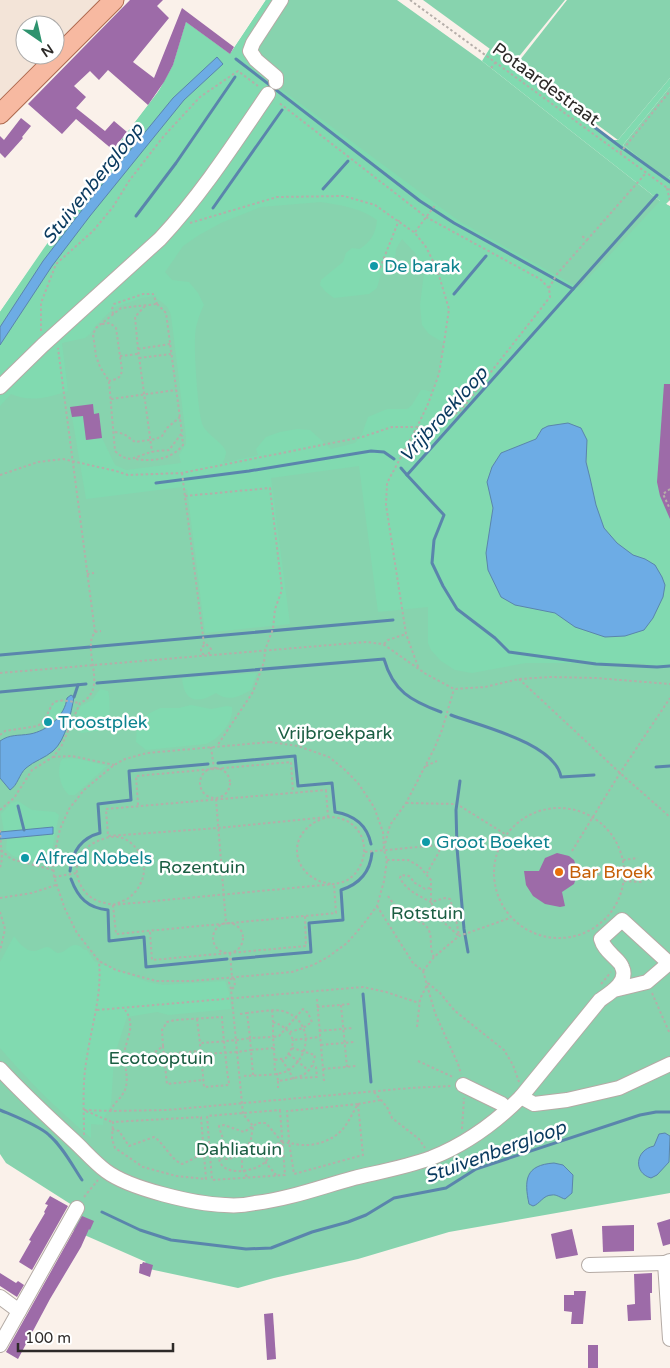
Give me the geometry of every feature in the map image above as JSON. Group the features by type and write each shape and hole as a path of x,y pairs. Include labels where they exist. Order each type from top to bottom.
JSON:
{"main road":[{"path":"0,114 114,0"}],"street":[{"path":"276,82 276,77 256,60 250,51 281,0"},
{"path":"0,387 172,226 197,196 268,94"},
{"path":"0,1069 43,1113 107,1172 132,1184 182,1199 225,1206 264,1202 432,1157 486,1128 524,1093 600,1000 614,990 624,975 622,966 602,944 601,939 622,920 669,963 647,982 614,990"},
{"path":"524,1093 534,1104 576,1098 619,1088 670,1064"},
{"path":"463,1083 502,1104"},
{"path":"0,1345 77,1208"},
{"path":"589,1265 668,1262 670,1339"},
{"path":"0,1297 19,1311"}],"path":[{"name":"Potaardestraat","path":"410,0 670,190"},
{"path":"491,68 496,62"},
{"path":"0,475 38,462 63,459 128,475 182,472 362,437 392,426 432,430 461,410 550,297 549,288 540,279 426,217 238,70 200,97 129,181 114,207 93,231 56,264 41,303 41,336"},
{"path":"620,153 670,91"},
{"path":"549,288 557,274 646,173"},
{"path":"667,188 670,201"},
{"path":"186,224 277,197 344,196 375,205 399,220 415,233 426,247 437,268 449,309 439,374 417,427 387,482 386,505 406,634 419,669"},
{"path":"415,233 436,205"},
{"path":"380,268 399,220"},
{"path":"582,236 587,240"},
{"path":"113,314 114,304 143,294 153,294 156,304 166,313 183,445 178,452 170,457 143,460 122,458 116,451 109,381 100,367 96,356 93,334 96,328 121,308 156,304"},
{"path":"146,305 135,317 138,354 152,452"},
{"path":"101,324 110,323 116,328 120,356 121,375 118,379 109,381"},
{"path":"0,735 5,731 38,726 51,704 58,700 80,703 90,696 94,685 91,643 95,632 58,344"},
{"path":"138,349 170,344"},
{"path":"120,356 138,354"},
{"path":"139,358 171,354"},
{"path":"111,399 176,390"},
{"path":"115,432 124,434 135,442 150,440 162,436 167,428 180,417"},
{"path":"134,459 152,452 169,450 182,433"},
{"path":"182,472 204,640 200,650 204,655"},
{"path":"185,496 270,488 282,590 274,609 273,628 264,662 253,692 217,746"},
{"path":"670,490 663,494 670,509"},
{"path":"87,574 94,573"},
{"path":"95,632 101,631"},
{"path":"383,644 388,640 406,634"},
{"path":"0,673 366,642 383,644 419,669 454,689 485,687 519,678 550,677 596,678 670,684"},
{"path":"204,644 211,647 212,651 208,655"},
{"path":"519,678 670,817"},
{"path":"384,850 390,825 406,803 426,766 442,730 454,689"},
{"path":"572,850 592,816 670,698"},
{"path":"0,810 14,798 32,770 53,757 61,747 80,703"},
{"path":"270,742 298,746 329,758 344,768 368,796 383,832 384,850 387,860 384,881 377,906 347,943 313,965 292,972 192,981 156,981 116,970 99,961 77,934 65,909 53,870 53,861 60,829 69,809 84,790 114,765 125,759 148,753 211,747 270,742"},
{"path":"211,747 214,768"},
{"path":"53,757 72,756 114,765"},
{"path":"426,766 437,761"},
{"path":"138,806 136,776 214,768 291,762 293,792"},
{"path":"214,768 226,773 230,783 226,792 216,798 206,796 200,786 203,774 214,768"},
{"path":"108,836 106,809 216,798 326,790 328,817"},
{"path":"216,798 226,923"},
{"path":"406,803 455,804"},
{"path":"460,806 505,834"},
{"path":"571,806 592,816 609,834 623,860 624,881 620,899 614,909 597,928 580,935 565,938 536,934 510,918 497,895 493,868 498,848 505,834 515,823 530,813 549,807 571,806"},
{"path":"328,817 312,823 302,833 298,842 297,854 306,874 324,884 334,884"},
{"path":"328,817 344,820 354,826 360,833 365,852 362,864 356,873 347,880 334,884 113,905 93,899 85,893 79,883 77,873 78,862 82,852 92,844 108,836 328,817"},
{"path":"0,830 2,859 0,868"},
{"path":"108,836 124,839 133,845 139,852 144,871 136,892 127,899 113,905"},
{"path":"365,852 440,845 439,852 426,874"},
{"path":"1,850 11,859 53,870"},
{"path":"623,860 638,858"},
{"path":"387,860 408,860 419,866 430,880 431,902 439,918 460,936"},
{"path":"54,877 77,873"},
{"path":"583,873 624,877"},
{"path":"430,889 425,889 415,883 409,876 401,875 402,882 410,890 431,902 446,898 450,899 460,936"},
{"path":"624,881 642,882"},
{"path":"0,898 32,893 57,884"},
{"path":"113,905 116,934 150,931 336,913 334,884"},
{"path":"388,896 394,906 404,916 426,925 432,935 431,952 434,957"},
{"path":"377,906 413,963 423,971 428,983 435,1013 458,1064 463,1083 462,1131 470,1126"},
{"path":"0,912 5,929 0,951"},
{"path":"150,931 152,960 306,946 304,916"},
{"path":"423,971 434,957 460,936 510,918"},
{"path":"226,923 233,924 239,928 243,938 240,947 230,953 220,950 213,936 217,929 226,923"},
{"path":"230,953 235,986 232,990"},
{"path":"77,1133 84,1139 86,1058 97,1010 100,979 99,961"},
{"path":"233,978 229,982 232,990 243,1114 253,1126 251,1139 242,1159 247,1178"},
{"path":"647,982 670,1034"},
{"path":"417,1027 419,1003 428,983"},
{"path":"428,983 455,1010 504,1050 513,1065 524,1093"},
{"path":"97,1010 363,987 386,992 419,1003"},
{"path":"316,999 324,1081"},
{"path":"317,1007 350,1004"},
{"path":"341,1005 347,1067"},
{"path":"110,1111 115,1101 123,1094 126,1088 124,1052 131,1029 128,1014 124,1009"},
{"path":"200,1043 279,1036 303,1009 308,1013 312,1022 303,1028 290,1032"},
{"path":"272,1010 278,1088"},
{"path":"240,1014 272,1010 285,1012 295,1017 303,1028 306,1038 304,1051 298,1062 285,1072 244,1076"},
{"path":"247,1013 253,1075"},
{"path":"197,1019 204,1080 204,1087 229,1085 222,1017 175,1020 167,1022 162,1030 167,1084 204,1080"},
{"path":"273,1022 286,1028 293,1040 289,1054 282,1060 275,1060"},
{"path":"319,1031 353,1028"},
{"path":"293,1040 320,1037"},
{"path":"321,1045 354,1042"},
{"path":"124,1060 145,1060 163,1046"},
{"path":"164,1054 238,1052 274,1048"},
{"path":"278,1081 317,1077 314,1055 292,1048"},
{"path":"289,1054 309,1070"},
{"path":"282,1060 294,1079"},
{"path":"418,1061 463,1083"},
{"path":"298,1078 314,1064"},
{"path":"323,1069 356,1066"},
{"path":"84,1110 167,1110 463,1083"},
{"path":"374,1092 392,1118 419,1139 425,1148"},
{"path":"358,1104 363,1154 294,1174 287,1111 381,1100"},
{"path":"209,1148 219,1158 222,1165 227,1168 251,1170 266,1162 273,1150 282,1143 289,1142 302,1145 319,1143 330,1139 342,1130 358,1104"},
{"path":"84,1110 112,1122 201,1116 206,1179 176,1176 142,1167 116,1148 112,1139 112,1122"},
{"path":"280,1110 282,1143 285,1175 212,1180 207,1116 280,1110"},
{"path":"219,1158 223,1146 219,1126 224,1124 244,1132 258,1123 266,1123 282,1143"},
{"path":"112,1129 120,1131 129,1146 154,1137 162,1142 176,1161 182,1164 204,1153 209,1148 235,1145 257,1152 273,1150"},
{"path":"248,1148 261,1145 266,1162 276,1176"},
{"path":"219,1158 223,1160 232,1159 246,1152"},
{"path":"77,1208 87,1192 107,1172"}],"shaded area":[{"path":"0,0 100,0 65,36 65,15 15,15 15,65 37,65 0,104"}],"green space":[{"name":"Vrijbroekpark","path":"266,0 397,0 482,61 660,201 670,206 670,1193 449,1232 358,1259 238,1288 140,1267 146,1262 73,1230 83,1212 6,1163 0,1154 0,312 113,151 161,88 173,65 186,22 230,54"},
{"path":"266,0 289,0 260,46 259,53 281,70 283,79 278,87 459,221 579,288 660,201 482,61 490,48 612,140 618,140 670,78 670,87 623,145 667,179 670,176 670,200 666,204 670,207 670,668 637,663 526,663 472,673 455,670 441,661 431,650 428,643 428,607 378,612 359,466 271,478 290,624 205,633 187,489 182,489 182,487 86,499 72,417 83,416 86,440 102,438 115,465 126,470 181,463 179,455 186,444 186,437 171,315 167,307 156,296 142,298 115,307 85,338 62,343 68,391 33,399 11,394 0,406 0,312 113,151 157,94 173,65 186,22 230,54","holes":["321,202 357,210 377,220 374,233 367,243 360,249 352,248 346,253 343,262 321,280 320,285 334,298 369,294 377,288 381,273 389,267 395,258 396,249 402,239 415,253 424,273 420,305 422,325 429,334 444,343 439,374 432,392 421,390 412,405 407,409 387,409 368,417 362,434 355,443 331,449 310,430 297,429 266,437 256,449 258,455 223,463 226,453 225,449 203,426 201,420 195,338 200,313 204,305 198,293 189,282 172,280 165,272 183,246 221,223 261,207","542,429 587,440 589,475 597,511 615,541 628,552 645,559 590,631 575,627 555,613 486,553 493,508"]},
{"path":"423,0 565,0 512,65"},
{"path":"567,0 670,0 670,78 618,140 516,65"},
{"path":"670,87 670,176 667,180 623,145"},
{"path":"257,673 251,690 229,698 216,693 203,699 192,699 185,692 182,678"},
{"path":"100,689 109,693 109,724 104,730 81,733 75,723 77,712 81,706 92,700"},
{"path":"60,701 66,702 58,718 49,726 44,723 53,704"},
{"path":"191,705 211,709 232,707 231,718 225,729 211,742 206,744 146,750 136,742 137,724 148,714 160,708 179,708"},
{"path":"69,758 107,766 75,795 69,795 63,788 59,768 62,759"},
{"path":"18,801 32,810 55,812 59,815 50,860 47,863 30,861 28,856 25,855 22,859 13,856 6,850 7,839 53,834 53,827 4,832 1,814 11,803"},
{"path":"14,936 23,946 32,951 48,947 57,953 61,953 70,947 80,946 87,950 94,961 148,982 163,985 225,981 231,1009 169,1015 157,1012 127,1017 114,1057 111,1105 103,1120 103,1125 91,1124 91,1138 44,1095 0,1048 0,962"}],"water":[{"path":"217,57 223,64 184,100 90,216 52,266 0,345 0,327 43,261 92,197 173,98"},
{"path":"568,423 581,428 587,440 586,462 596,505 604,528 617,543 633,555 655,565 665,585 663,597 653,618 644,630 625,636 605,637 575,627 555,613 515,605 501,597 488,570 486,553 493,508 487,482 492,467 501,453 536,439 542,429 548,426"},
{"path":"71,695 74,697 69,718 65,733 58,746 26,768 10,790 0,778 0,741 11,736 30,734 43,730 59,717 66,705 67,698"},
{"path":"53,827 53,834 0,839 0,832"},
{"path":"665,1133 670,1136 669,1162 657,1175 651,1178 641,1171 639,1167 640,1157 648,1148 654,1146 659,1134"},
{"path":"554,1163 563,1165 573,1175 572,1193 565,1199 549,1195 533,1206 529,1204 527,1181 529,1175 537,1167"}],"building":[{"path":"130,0 163,0 157,6 169,18 133,62 154,78 182,8 234,47 230,54 186,22 173,65 148,105 108,70 99,80 90,71 74,86 86,97 76,108 105,131 114,121 127,132 113,150 76,119 62,134 28,104"},
{"path":"21,118 31,126 5,158 0,153 0,136 4,140"},
{"path":"664,384 670,384 670,519 660,496 657,482"},
{"path":"93,404 94,414 99,413 102,438 86,440 83,416 72,417 70,407"},
{"path":"557,853 569,856 574,860 578,872 574,884 562,892 565,906 560,907 545,904 533,896 526,885 524,871 539,871 545,858"},
{"path":"50,1196 68,1206 32,1270 19,1262 45,1213 48,1205 45,1204"},
{"path":"82,1216 94,1221 90,1230 18,1359 6,1352"},
{"path":"670,1219 670,1244 663,1246 657,1223"},
{"path":"634,1225 634,1251 603,1252 602,1226"},
{"path":"572,1229 578,1255 556,1259 551,1234"},
{"path":"143,1262 153,1265 150,1277 139,1273 140,1264"},
{"path":"0,1273 16,1283 18,1281 24,1285 17,1297 0,1286"},
{"path":"652,1273 652,1293 650,1293 651,1320 628,1321 627,1305 635,1304 634,1274"},
{"path":"574,1291 586,1291 583,1324 571,1324 572,1312 564,1311 564,1295 574,1295"},
{"path":"273,1313 276,1359 267,1360 264,1314"},
{"path":"588,1345 598,1345 598,1368 588,1368"}],"waterway":[{"path":"236,59 420,201 454,223 573,289"},
{"path":"136,216 176,163 235,77"},
{"path":"528,77 622,148"},
{"path":"213,208 282,110"},
{"path":"624,149 670,182"},
{"path":"323,189 348,161"},
{"name":"Vrijbroekloop","path":"657,195 407,475 444,515 434,540 432,563 443,586 457,609 495,638 509,652 596,664 670,666"},
{"path":"454,294 486,256"},
{"path":"156,483 249,471 371,451 384,452 394,459"},
{"path":"401,468 407,475"},
{"path":"0,655 393,620"},
{"path":"97,683 384,659 392,679 398,687 412,699 441,712"},
{"path":"0,692 86,684"},
{"path":"74,697 78,685"},
{"path":"451,715 497,730 531,745 556,765 561,777 594,775"},
{"path":"218,763 295,756 298,786 332,783 335,812 342,813 359,822 366,831 371,844"},
{"path":"70,871 75,852 88,838 100,833 98,804 131,800 129,771 208,764"},
{"path":"656,767 670,766"},
{"path":"460,781 456,810 457,848 464,929 468,952"},
{"path":"18,806 24,830"},
{"path":"233,959 311,952 309,923 343,920 341,890 359,881 369,866 372,853"},
{"path":"71,879 77,892 85,901 95,907 108,910 109,941 144,937 146,967 227,959"},
{"path":"363,994 371,1082"},
{"name":"Stuivenbergloop","path":"0,1110 32,1124 49,1135 63,1151 82,1180"},
{"name":"Stuivenbergloop","path":"102,1212 140,1230 171,1240 246,1249 271,1248 312,1232 366,1215 394,1198 446,1188 476,1169 640,1115 670,1112"}],"place":[{"name":"De barak","path":"374,266"},
{"name":"Troostplek","path":"48,722"},
{"name":"Groot Boeket","path":"426,842"},
{"name":"Alfred Nobels","path":"25,858"},
{"name":"Bar Broek","path":"559,872"}],"park label":[{"name":"Rozentuin","path":"202,867"},
{"name":"Rotstuin","path":"427,913"},
{"name":"Ecotooptuin","path":"161,1058"},
{"name":"Dahliatuin","path":"239,1149"}]}
